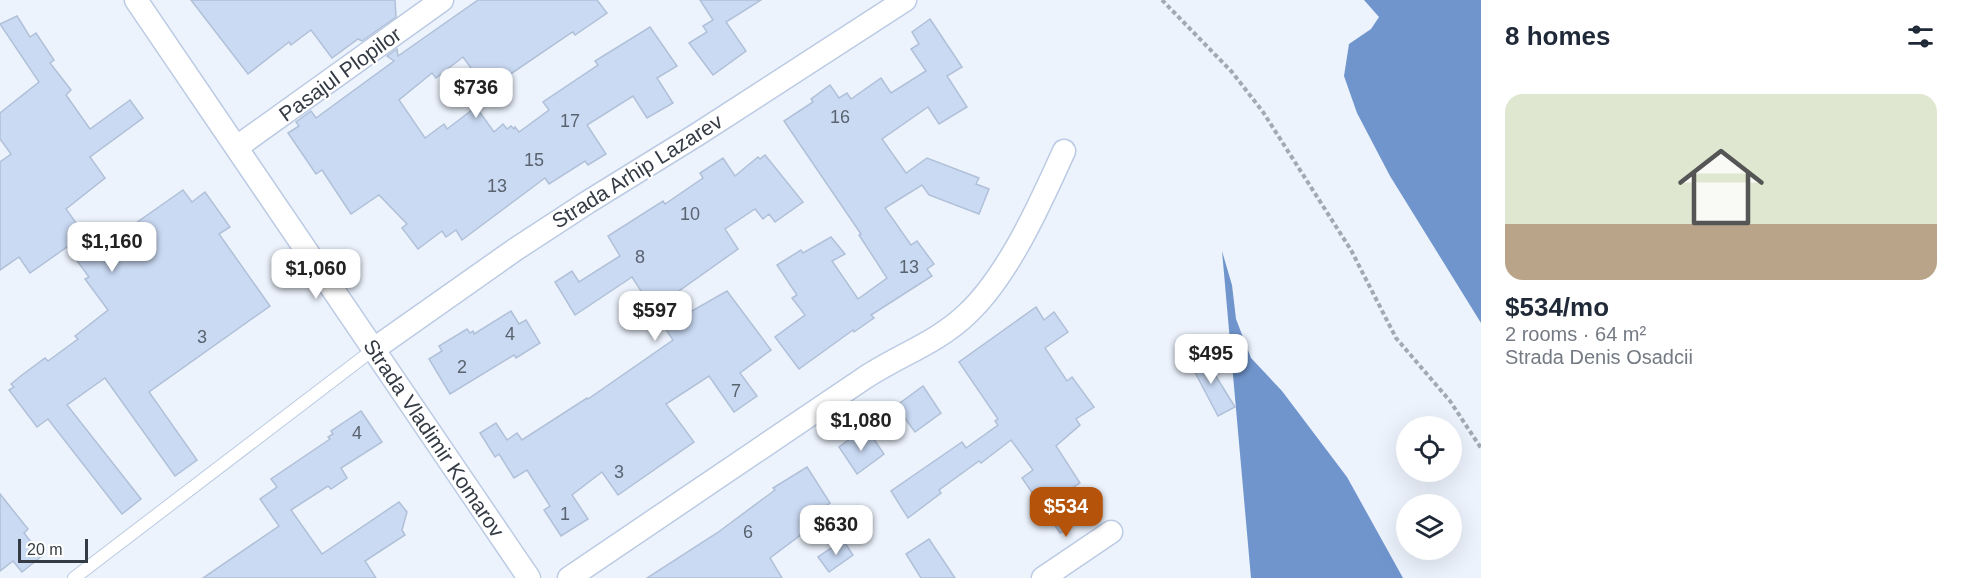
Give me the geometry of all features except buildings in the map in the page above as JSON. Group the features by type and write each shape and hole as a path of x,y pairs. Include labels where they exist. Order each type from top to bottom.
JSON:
{"street":[{"name":"Strada Vladimir Komarov","path":"136,0 529,578"},
{"name":"Pasajul Plopilor","path":"237,147 442,0"},
{"name":"Strada Arhip Lazarev","path":"374,349 543,231 905,0"},
{"path":"570,578 874,372 941,336 958,322 997,279 1046,190 1064,151"},
{"path":"1043,578 1111,532"}],"lane":[{"path":"74,578 374,349"}],"path":[{"path":"1162,0 1232,72 1263,112 1351,250 1396,338 1450,401 1481,448"}],"water":[{"path":"1364,0 1481,0 1481,323 1390,176 1357,113 1344,76 1349,44 1371,29 1379,17"},
{"path":"1222,251 1232,285 1236,319 1251,358 1282,391 1347,477 1403,578 1251,578"}]}
